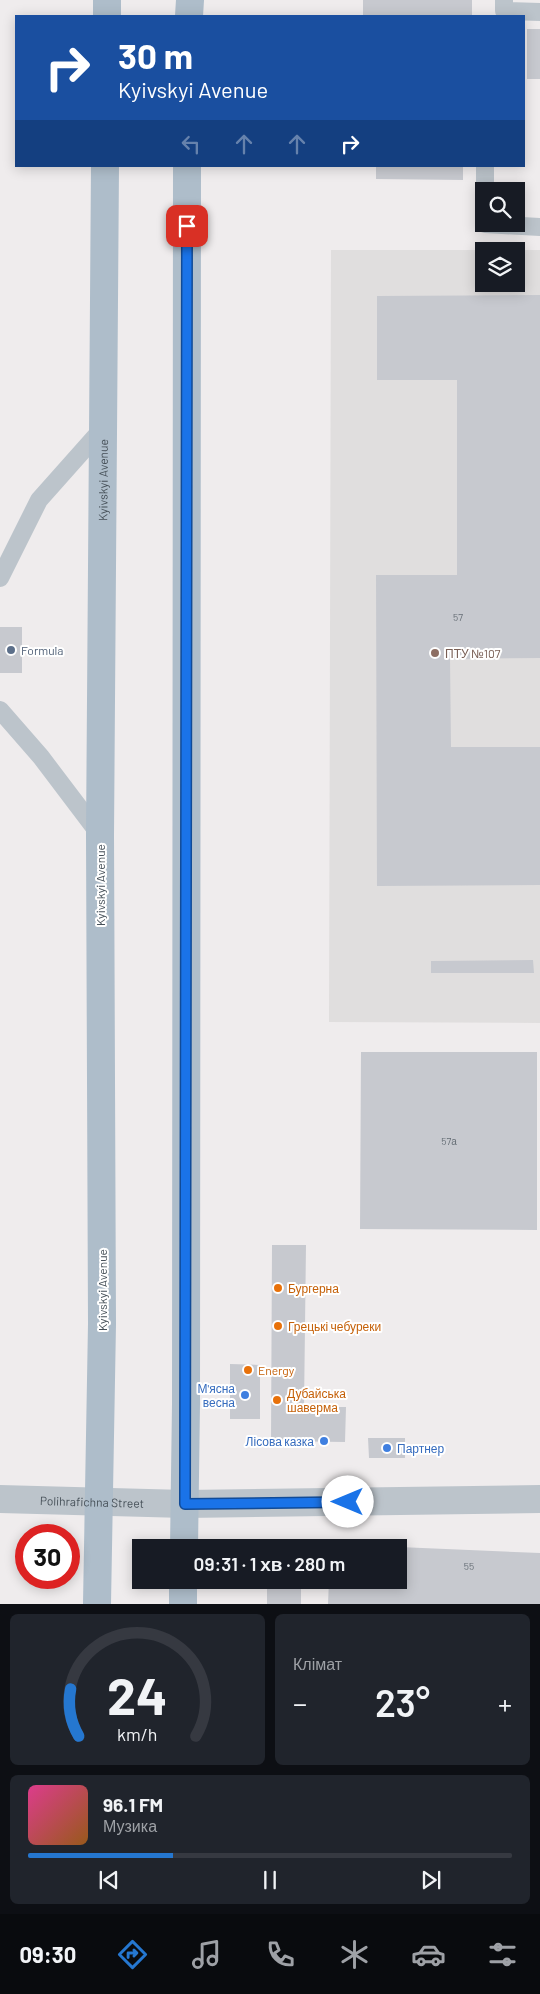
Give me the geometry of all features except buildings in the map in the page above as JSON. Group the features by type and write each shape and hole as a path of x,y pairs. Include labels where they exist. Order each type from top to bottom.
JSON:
{"main road":[{"path":"107,0 107,15"},
{"path":"189,15 190,0"},
{"name":"Kyivskyi Avenue","path":"97,1604 102,1324 100,835 105,167"},
{"path":"184,1539 187,167"},
{"path":"183,1604 184,1589"}],"street":[{"name":"Polihrafichna Street","path":"0,1499 185,1504 540,1499"}],"lane":[{"path":"503,9 540,12"},
{"path":"485,167 485,182"},
{"path":"525,225 540,226"},
{"path":"0,578 39,500 103,428"},
{"path":"0,710 41,757 100,835"}],"shaded area":[{"name":"ПТУ №107","path":"331,250 475,250 475,292 525,292 525,250 540,250 540,1023 329,1022"}],"place":[{"name":"Formula","path":"11,650"},
{"name":"ПТУ №107","path":"435,653"},
{"name":"Бургерна","path":"278,1288"},
{"name":"Грецькі чебуреки","path":"278,1326"},
{"name":"Energy","path":"248,1370"},
{"name":"М'ясна весна","path":"245,1395"},
{"name":"Дубайська шаверма","path":"277,1400"},
{"name":"Лісова казка","path":"324,1441"},
{"name":"Партнер","path":"387,1448"}],"route":[{"path":"187,226 185,1504 348,1502"}]}
